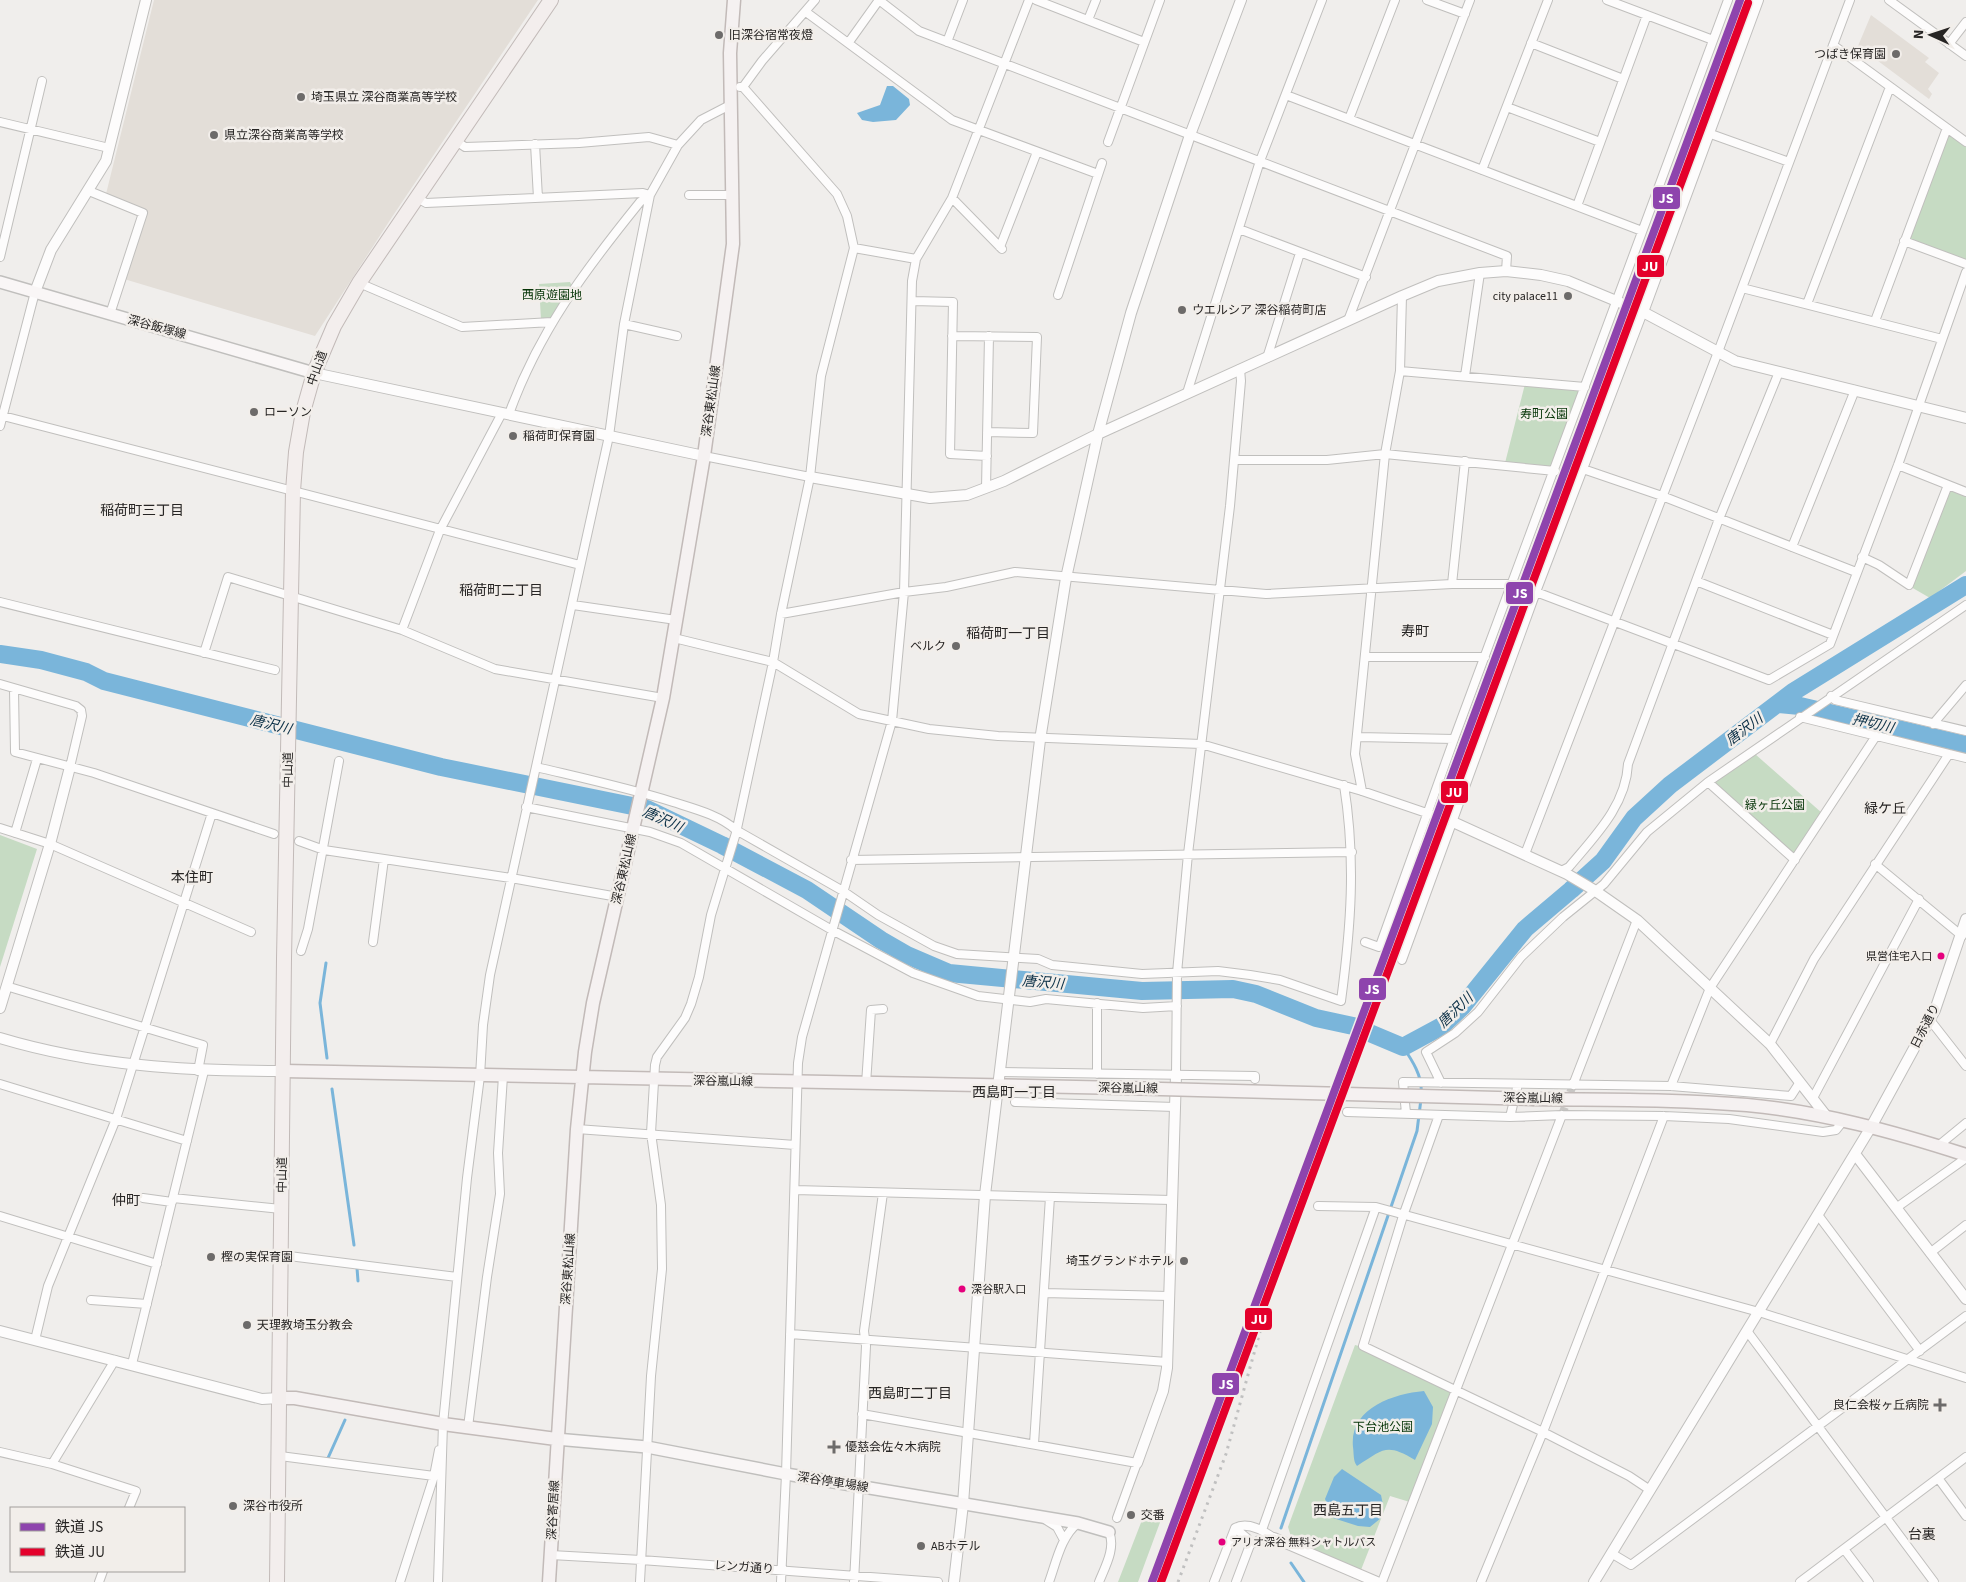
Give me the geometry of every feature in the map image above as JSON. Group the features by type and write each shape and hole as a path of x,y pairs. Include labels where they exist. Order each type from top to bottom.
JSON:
{"highway":[{"name":"中山道","path":"277,1582 288,743 293,491 299,432 314,373 334,326 359,283 551,0"}],"main road":[{"name":"深谷東松山線","path":"556,1439 577,1129 588,1029 663,698 704,456 733,244 730,88 734,0"},
{"name":"深谷飯塚線","path":"0,282 314,373"},
{"name":"深谷嵐山線","path":"284,1071 796,1083 1124,1088 1748,1105 1827,1117 1872,1127 1966,1156"},
{"path":"279,1398 295,1398 444,1424 556,1439"},
{"name":"深谷停車場線","path":"556,1439 647,1447 786,1474 1078,1523 1109,1532"},
{"name":"深谷寄居線","path":"549,1582 556,1439"}],"street":[{"path":"0,426 35,292 51,250 102,170 110,148 146,0"},
{"path":"744,87 762,61 815,0"},
{"path":"849,42 879,0 919,31 1507,256 1506,271"},
{"path":"947,42 963,0"},
{"path":"781,1582 795,1190 796,1083 802,1037 892,721 904,592 905,495 913,301 912,281 916,259 952,198 1029,0"},
{"path":"1036,0 1144,42"},
{"path":"1088,20 1096,0"},
{"path":"1108,142 1160,0"},
{"path":"954,1582 969,1433 986,1195 999,1072 1024,857 1040,740 1066,578 1098,434 1131,313 1190,135 1240,0"},
{"path":"1187,394 1260,161 1322,0"},
{"path":"1349,119 1395,0"},
{"path":"1427,0 1465,14"},
{"path":"1349,318 1470,0"},
{"path":"1482,170 1548,0"},
{"path":"1607,0 1713,40"},
{"path":"1365,942 1379,947 1381,943 1454,739 1486,658 1728,0"},
{"path":"1402,960 1536,592 1643,312 1758,0"},
{"path":"1525,854 1718,352 1850,0"},
{"path":"1889,0 1966,56"},
{"path":"806,12 952,120 1098,174"},
{"path":"1577,206 1647,15"},
{"path":"1949,44 1966,22"},
{"path":"1531,43 1623,79"},
{"path":"1833,45 1966,142"},
{"path":"0,257 42,81"},
{"path":"730,88 744,87"},
{"path":"640,1582 647,1447 662,1269 661,1205 651,1133 657,1057 686,1018 692,1004 711,915 736,832 773,662 781,614 810,477 821,376 854,248 847,216 837,194 744,87"},
{"path":"1807,304 1890,87"},
{"path":"1286,95 1642,231"},
{"path":"438,1582 444,1424 457,1277 480,1076 483,1024 490,975 526,805 557,679 609,436 624,324 650,195 678,146 701,120 730,105"},
{"path":"1507,107 1600,142"},
{"path":"0,122 110,148"},
{"path":"1875,321 1947,128"},
{"path":"1708,133 1789,162"},
{"path":"456,140 465,147 588,143 649,137 678,146"},
{"path":"535,144 538,198"},
{"path":"952,198 1002,249 1038,152"},
{"path":"1058,295 1102,163"},
{"path":"89,191 143,214 110,314"},
{"path":"417,198 426,203 643,193 650,195"},
{"path":"402,630 440,530 505,414 552,322 578,280 640,202 650,195"},
{"path":"689,195 732,195"},
{"path":"1239,229 1366,277"},
{"path":"1904,242 1966,264"},
{"path":"854,248 916,259"},
{"path":"1268,358 1300,253"},
{"path":"314,373 810,477 905,495 949,498 986,488 1098,434 1268,358 1349,318 1402,296 1438,282 1480,273 1506,271 1541,275 1568,282 1643,312 1735,361 1966,418"},
{"path":"1536,592 1769,680 1830,644 1898,465 1966,272"},
{"path":"1465,376 1480,273"},
{"path":"359,283 462,326 552,322"},
{"path":"1742,288 1942,339"},
{"path":"1362,790 1355,754 1385,454 1400,371 1402,296"},
{"path":"913,301 953,302 950,454 987,456"},
{"path":"624,324 677,336"},
{"path":"952,336 1037,337 1033,433 987,432"},
{"path":"986,488 989,336"},
{"path":"1117,1518 1163,1391 1167,1362 1176,1075 1177,975 1188,854 1234,460 1242,381 1240,369"},
{"path":"1400,371 1585,387"},
{"path":"1564,873 1606,823 1622,796 1628,764 1719,519 1779,372"},
{"path":"0,386 10,388"},
{"path":"1792,547 1855,390"},
{"path":"3,416 580,565"},
{"path":"1234,460 1327,460 1385,454 1555,471"},
{"path":"1452,584 1465,461"},
{"path":"1898,465 1966,492"},
{"path":"1583,469 1662,496 1856,572"},
{"path":"1862,557 1879,565 1909,585 1948,484"},
{"path":"781,614 904,592 946,587 1015,572 1066,578 1286,594 1452,584 1512,584"},
{"path":"204,653 228,578 402,630 494,669 663,698"},
{"path":"1696,581 1833,635"},
{"path":"0,602 275,670"},
{"path":"573,605 676,620"},
{"path":"1441,1083 1426,1052 1455,1033 1478,1012 1521,957 1592,888 1604,884 1647,832 1708,782 1800,717 1966,605"},
{"path":"674,638 773,662 859,714 946,731 1040,740 1201,744 1362,790 1453,822 1564,873 1592,888 1637,920 1770,1044 1827,1117"},
{"path":"1366,657 1486,658"},
{"path":"0,684 76,706 81,710 82,716 50,844 0,1008"},
{"path":"1933,724 1966,685"},
{"path":"14,689 15,752 70,767 274,834"},
{"path":"1831,696 1835,700 1966,731"},
{"path":"1800,717 1966,758"},
{"path":"1671,1086 1710,988 1876,736"},
{"path":"1358,737 1454,739"},
{"path":"1770,1044 1813,960 1949,754"},
{"path":"15,833 37,759"},
{"path":"301,951 308,929 324,850 339,761"},
{"path":"535,770 697,810 728,823 736,832 878,915 934,946 966,956 1038,959 1052,964 1142,974 1177,975 1218,971 1280,980 1341,1001 1349,936 1352,852 1344,785"},
{"path":"1708,782 1796,860"},
{"path":"526,805 634,827 680,843 704,854 833,928 933,981 978,996 1030,1002 1046,999 1156,1009 1177,1004"},
{"path":"35,1340 48,1286 66,1237 116,1119 134,1066 212,813"},
{"path":"0,828 50,844 251,932"},
{"path":"299,842 324,850 510,878 618,897"},
{"path":"851,860 1352,852"},
{"path":"373,942 384,859"},
{"path":"1875,864 1962,936"},
{"path":"1812,1098 1919,899"},
{"name":"日赤通り","path":"1594,1582 1872,1127 1930,1020 1962,936 1966,919"},
{"path":"1573,1085 1637,920"},
{"path":"6,986 203,1045 201,1071 187,1141 132,1364"},
{"path":"1097,1003 1097,1074"},
{"path":"866,1084 870,1010 883,1009"},
{"path":"1930,1020 1966,1066"},
{"path":"0,1038 72,1056 134,1066 201,1071 284,1071"},
{"path":"1958,1056 1966,1050"},
{"path":"999,1072 1255,1076 1255,1079"},
{"path":"468,1427 500,1194 498,1153 503,1076"},
{"path":"1406,1113 1403,1082 1671,1086 1791,1096 1800,1082"},
{"path":"0,1084 187,1141"},
{"path":"1510,1117 1518,1084"},
{"path":"1015,1102 1175,1107"},
{"path":"1347,1112 1510,1117 1562,1114 1664,1116 1730,1119 1823,1132 1836,1130 1842,1121"},
{"path":"1382,1582 1562,1114"},
{"path":"1439,1115 1403,1216 1363,1346 1543,1432 1630,1476 1650,1490"},
{"path":"1481,1582 1543,1432 1603,1269 1664,1116"},
{"path":"1938,1146 1966,1122"},
{"path":"577,1129 795,1145"},
{"path":"1855,1154 1966,1299"},
{"path":"1896,1208 1966,1156"},
{"path":"795,1190 883,1194 1171,1200"},
{"path":"854,1578 864,1331 883,1194"},
{"path":"1034,1444 1050,1197"},
{"path":"143,1198 282,1209"},
{"path":"1318,1206 1377,1208 1759,1312 1966,1378"},
{"path":"1236,1582 1250,1545 1267,1535 1377,1208"},
{"path":"1818,1215 1920,1351"},
{"path":"0,1216 157,1264"},
{"path":"1930,1253 1966,1225"},
{"path":"281,1255 457,1277"},
{"path":"1044,1293 1169,1296"},
{"path":"91,1300 147,1304"},
{"path":"1611,1553 1631,1565 1966,1316"},
{"path":"0,1331 262,1399 279,1398"},
{"path":"1747,1331 1934,1582"},
{"path":"790,1334 865,1338 1167,1362"},
{"path":"52,1464 115,1360"},
{"path":"862,1414 1137,1463"},
{"path":"400,1582 434,1476 444,1424"},
{"path":"0,1452 52,1464 136,1491 129,1507"},
{"path":"280,1456 434,1476"},
{"path":"1800,1582 1966,1457"},
{"path":"1938,1478 1966,1516"},
{"path":"1042,1517 1057,1527 1064,1540"},
{"path":"1049,1582 1064,1540 1069,1531 1078,1523"},
{"path":"1235,1528 1244,1526 1377,1582"},
{"path":"1235,1528 1246,1538 1250,1545"},
{"path":"1214,1582 1235,1528"},
{"path":"1099,1582 1112,1547 1112,1539 1109,1532"},
{"path":"1844,1549 1869,1582"},
{"name":"レンガ通り","path":"551,1555 781,1570 854,1578 938,1582"}],"shaded area":[{"name":"埼玉県立 深谷商業高等学校","path":"154,0 538,0 392,217 315,336 124,279 148,211 106,194"},
{"name":"つばき保育園","path":"1871,15 1929,58 1925,62 1939,73 1928,89 1932,94 1929,99 1858,46"}],"green space":[{"path":"1947,128 1966,142 1966,264 1904,241"},
{"name":"西原遊園地","path":"570,282 572,286 553,318 541,320 539,284"},
{"name":"寿町公園","path":"1525,384 1581,389 1553,468 1505,463"},
{"path":"1947,488 1966,495 1966,571 1930,598 1911,587"},
{"name":"緑ヶ丘公園","path":"1755,754 1822,813 1794,854 1714,783"},
{"path":"0,835 37,849 0,967"},
{"name":"下台池公園","path":"1355,1345 1367,1348 1456,1392 1413,1503 1390,1496 1359,1575 1294,1546 1288,1527"},
{"path":"1152,1514 1162,1517 1138,1582 1118,1582 1142,1520 1149,1522"}],"water":[{"path":"887,86 893,86 909,99 910,105 896,120 873,122 862,120 857,113 880,105"},
{"path":"1424,1391 1433,1407 1432,1424 1415,1460 1398,1451 1385,1450 1357,1466 1353,1447 1354,1434 1358,1423 1365,1413 1386,1400"},
{"path":"1342,1469 1381,1495 1383,1505 1381,1518 1370,1527 1358,1526 1333,1518 1325,1499 1334,1477"}],"waterway":[{"name":"唐沢川","path":"0,654 41,660 86,672 104,681 441,767 647,809 722,845 807,890 881,940 907,955 949,973 1142,991 1233,989 1256,994 1316,1018 1353,1026 1403,1047 1442,1026 1462,1007 1525,929 1603,861 1634,818 1670,785 1793,692 1966,585"},
{"name":"押切川","path":"1779,704 1800,706 1966,745"},
{"path":"326,963 320,1003 327,1058"},
{"path":"1403,1047 1419,1075 1421,1093"},
{"path":"332,1089 354,1245"},
{"path":"1281,1528 1417,1131 1421,1099"},
{"path":"357,1268 358,1281"},
{"path":"328,1458 345,1420"},
{"path":"1291,1563 1304,1582"}],"tunnel":[{"path":"1562,1115 1573,1085"}],"railway":[{"path":"1178,1582 1226,1454 1273,1285"}],"rail line":[{"name":"JS","path":"1152,1582 1740,0"},
{"name":"JU","path":"1161,1582 1748,3"}],"place":[{"name":"旧深谷宿常夜燈","path":"719,35"},
{"name":"つばき保育園","path":"1896,54"},
{"name":"埼玉県立 深谷商業高等学校","path":"301,97"},
{"name":"県立深谷商業高等学校","path":"214,135"},
{"name":"city palace11","path":"1568,296"},
{"name":"ウエルシア 深谷稲荷町店","path":"1182,310"},
{"name":"ローソン","path":"254,412"},
{"name":"稲荷町保育園","path":"513,436"},
{"name":"ベルク","path":"956,646"},
{"name":"県営住宅入口","path":"1941,956"},
{"name":"樫の実保育園","path":"211,1257"},
{"name":"埼玉グランドホテル","path":"1184,1261"},
{"name":"深谷駅入口","path":"962,1289"},
{"name":"天理教埼玉分教会","path":"247,1325"},
{"name":"良仁会桜ヶ丘病院","path":"1940,1405"},
{"name":"優慈会佐々木病院","path":"834,1447"},
{"name":"深谷市役所","path":"233,1506"},
{"name":"交番","path":"1131,1515"},
{"name":"アリオ深谷 無料シャトルバス","path":"1222,1542"},
{"name":"ABホテル","path":"921,1546"}],"district":[{"name":"稲荷町三丁目","path":"142,510"},
{"name":"稲荷町二丁目","path":"501,590"},
{"name":"寿町","path":"1415,631"},
{"name":"稲荷町一丁目","path":"1008,633"},
{"name":"緑ケ丘","path":"1885,808"},
{"name":"本住町","path":"192,877"},
{"name":"西島町一丁目","path":"1014,1092"},
{"name":"仲町","path":"126,1200"},
{"name":"西島町二丁目","path":"910,1393"},
{"name":"西島五丁目","path":"1348,1510"},
{"name":"台裏","path":"1922,1534"}]}
